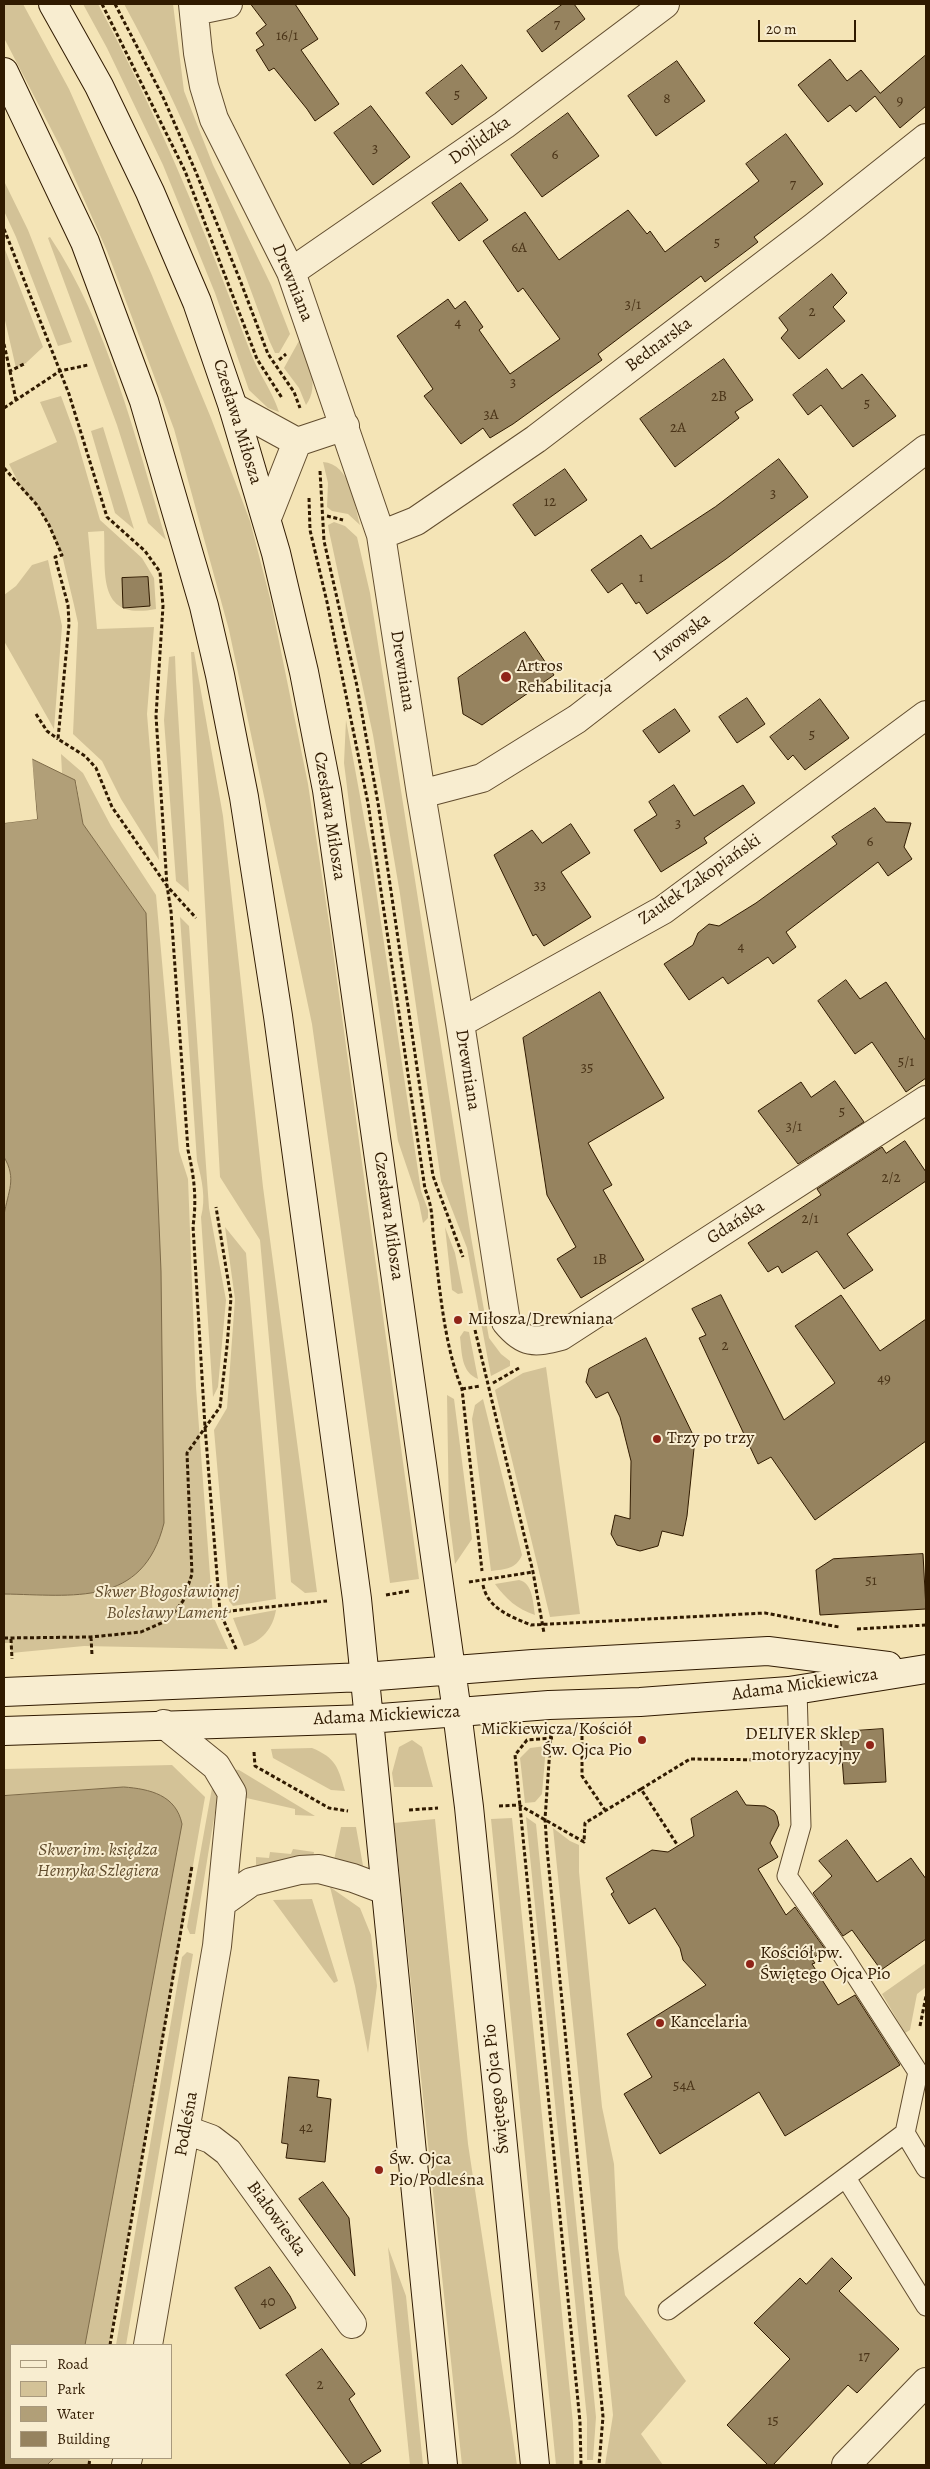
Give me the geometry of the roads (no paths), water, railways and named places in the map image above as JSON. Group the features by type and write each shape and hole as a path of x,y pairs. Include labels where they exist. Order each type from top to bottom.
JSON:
{"street":[{"name":"Czesława Miłosza","path":"53,4 99,86 150,192 198,302 267,518 304,672 327,790 450,1670"},
{"path":"194,7 228,4"},
{"name":"Dojlidzka","path":"291,272 504,125 665,4"},
{"name":"Drewniana","path":"194,7 203,78 214,119 291,272 381,535 506,1322 515,1334 528,1341 543,1341"},
{"path":"4,72 84,242 144,401 176,504 220,674 244,797 278,1016 357,1599 443,2465"},
{"name":"Bednarska","path":"381,535 416,521 536,439 814,227 926,138"},
{"path":"233,407 297,442 345,426"},
{"path":"267,518 297,442"},
{"name":"Lwowska","path":"421,794 482,778 577,719 926,449"},
{"name":"Zaułek Zakopiański","path":"460,1023 663,910 926,715"},
{"name":"Gdańska","path":"543,1341 561,1336 926,1100"},
{"name":"Adama Mickiewicza","path":"4,1692 364,1677 450,1670 768,1652 922,1669"},
{"name":"Adama Mickiewicza","path":"4,1731 164,1724 368,1719 457,1712 650,1702 797,1690 922,1669"},
{"name":"Świętego Ojca Pio","path":"450,1670 469,1807 535,2465"},
{"name":"Podleśna","path":"148,2344 186,2130 223,1902 232,1793 216,1766 164,1724"},
{"path":"223,1902 251,1882 300,1870 319,1869 353,1878 385,1890"},
{"name":"Białowieska","path":"186,2130 211,2139 228,2152 352,2324"},
{"path":"846,2465 926,2382"}],"lane":[{"path":"668,2310 904,2134 918,2072 840,1951 787,1876 801,1826 797,1690"},
{"path":"904,2134 926,2168"},
{"path":"846,2178 926,2306"}],"water":[{"path":"32,759 75,780 83,824 146,913 161,1271 164,1523 154,1550 140,1570 122,1583 102,1591 79,1594 4,1594 4,1215 11,1179 4,1157 4,823 37,819"},
{"name":"Skwer im. księdza Henryka Szlegiera","path":"124,1787 152,1792 168,1800 179,1814 182,1824 85,2344 10,2344 10,2459 53,2459 47,2465 4,2465 4,1796"}],"place":[{"name":"Artros Rehabilitacja","path":"506,677"},
{"name":"Miłosza/Drewniana","path":"458,1320"},
{"name":"Trzy po trzy","path":"657,1439"},
{"name":"Mickiewicza/Kościół Św. Ojca Pio","path":"642,1740"},
{"name":"DELIVER Sklep motoryzacyjny","path":"870,1745"},
{"name":"Kościół pw. Świętego Ojca Pio","path":"750,1964"},
{"name":"Kancelaria","path":"660,2023"},
{"name":"Św. Ojca Pio/Podleśna","path":"379,2170"}],"park label":[{"name":"Skwer Błogosławionej Bolesławy Lament","path":"167,1604"}]}
